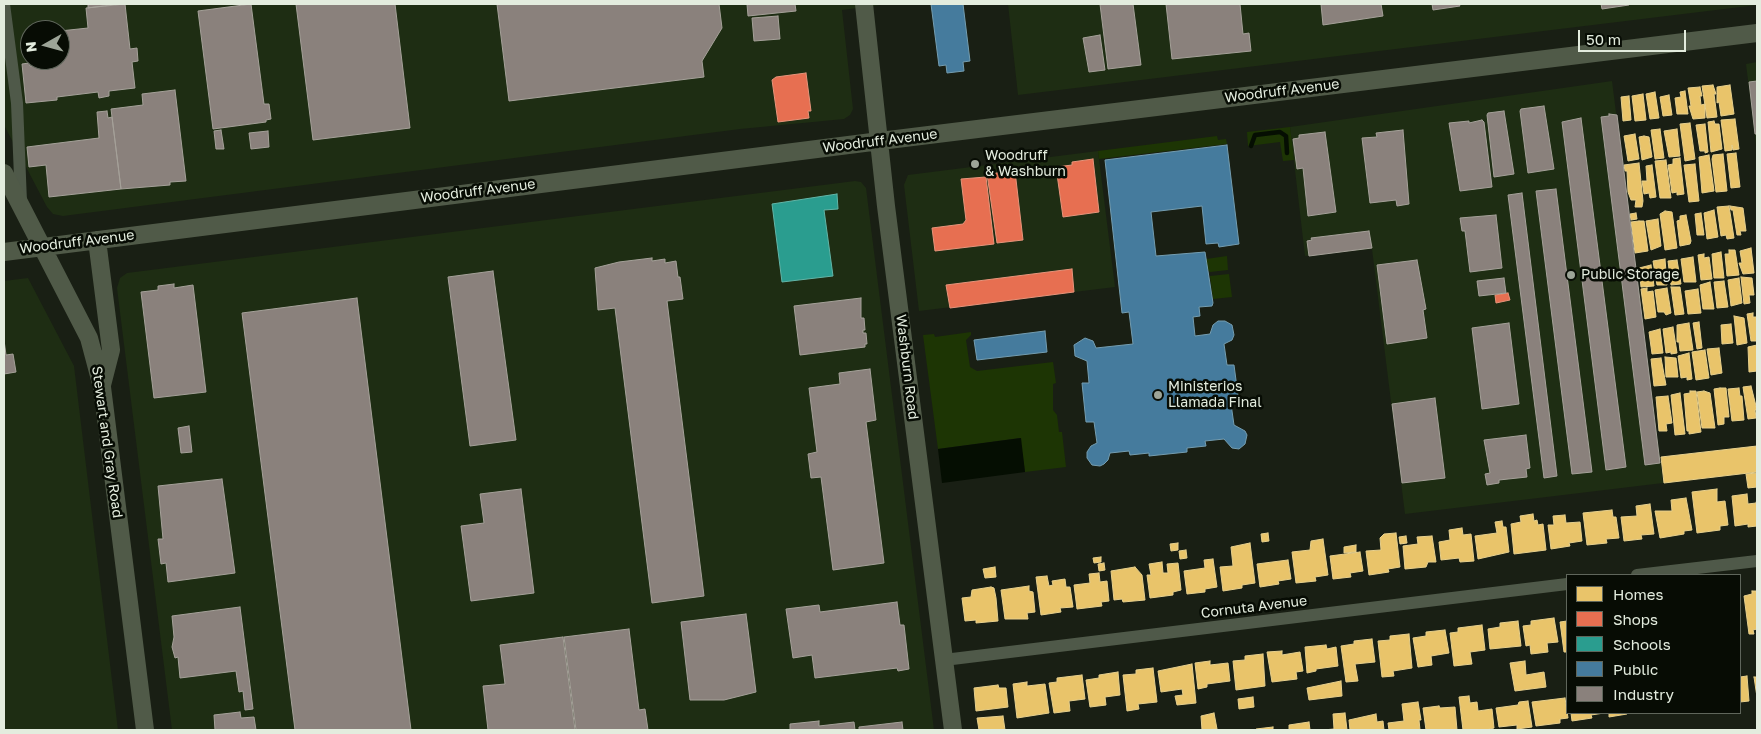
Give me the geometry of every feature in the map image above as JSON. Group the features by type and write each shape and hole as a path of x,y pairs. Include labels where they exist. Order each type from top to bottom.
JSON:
{"main road":[{"name":"Washburn Road","path":"864,4 953,730"},
{"name":"Woodruff Avenue","path":"4,252 880,141 1757,33"},
{"name":"Stewart and Gray Road","path":"4,173 44,247 89,338 102,387 145,730"},
{"path":"97,240 111,350 102,387"}],"street":[{"path":"5,11 17,104 21,205"},
{"path":"1646,574 1757,561"},
{"name":"Cornuta Avenue","path":"944,660 1566,584"}],"shaded area":[{"path":"4,4 888,4 842,10 853,109 850,115 844,119 740,129 63,216 53,214 47,207 4,125"},
{"path":"1008,4 1757,4 1757,5 1018,95"},
{"path":"1757,62 1757,153 1746,64"},
{"path":"1612,81 1663,483 1405,514 1372,249 1305,256 1290,127"},
{"path":"1290,127 1294,160 1283,161 1280,142 1248,146 1247,132"},
{"path":"1217,136 1218,140 1226,139 1227,144 1099,159 1098,151"},
{"path":"1098,151 1115,287 919,311 904,185 908,175"},
{"path":"855,181 861,182 866,188 934,730 172,730 117,288 120,278 127,273"},
{"path":"1227,256 1228,270 1210,272 1207,269 1206,259"},
{"path":"1229,274 1232,297 1213,299 1210,276"},
{"path":"28,278 74,366 118,730 4,730 4,281"},
{"path":"971,332 971,335 966,340 970,367 977,371 1053,362 1056,383 1053,384 1053,410 1057,415 1059,432 1062,432 1066,467 1025,472 1020,438 938,449 923,335 934,334 935,337"},
{"path":"1021,438 1025,472 942,483 938,449"}],"building: Homes":[{"path":"1713,85 1716,94 1714,94 1717,117 1707,118 1702,86"},
{"path":"1730,85 1734,114 1721,116 1719,102 1717,103 1717,87"},
{"path":"1700,87 1701,105 1705,104 1705,118 1693,119 1689,106 1691,106 1688,88"},
{"path":"1685,91 1688,114 1677,114 1675,98 1681,97 1680,92"},
{"path":"1655,92 1659,118 1650,119 1646,94"},
{"path":"1643,94 1646,120 1635,121 1632,96"},
{"path":"1669,95 1672,115 1663,116 1660,97"},
{"path":"1629,96 1631,120 1623,121 1621,97"},
{"path":"1735,119 1739,149 1733,150 1732,145 1732,150 1725,151 1721,120"},
{"path":"1714,121 1715,124 1719,124 1722,149 1711,152 1708,122"},
{"path":"1690,123 1695,159 1685,161 1680,124"},
{"path":"1705,124 1708,152 1705,153 1705,151 1700,151 1696,125"},
{"path":"1660,129 1664,158 1655,159 1651,130"},
{"path":"1677,129 1680,156 1669,157 1664,131"},
{"path":"1635,134 1639,159 1628,161 1624,136"},
{"path":"1639,137 1649,137 1652,157 1642,160"},
{"path":"1736,153 1740,187 1731,188 1727,154"},
{"path":"1723,154 1727,191 1716,192 1712,159 1713,155"},
{"path":"1709,155 1714,191 1702,193 1699,157"},
{"path":"1680,158 1684,194 1677,195 1677,192 1672,193 1668,165 1673,164 1673,159"},
{"path":"1666,160 1671,198 1660,198 1655,161"},
{"path":"1639,163 1643,201 1642,207 1635,207 1636,200 1631,200 1628,192 1627,171 1625,171 1624,165"},
{"path":"1695,164 1699,201 1689,202 1684,165"},
{"path":"1652,165 1656,197 1650,198 1649,193 1644,194 1642,181 1647,181 1646,166"},
{"path":"1729,206 1734,238 1727,239 1726,235 1721,236 1717,207"},
{"path":"1730,206 1743,208 1746,231 1740,231 1741,235 1737,235 1733,210 1731,210"},
{"path":"1714,210 1718,237 1707,239 1704,213"},
{"path":"1665,211 1672,212 1677,248 1665,250 1660,214"},
{"path":"1636,213 1637,219 1631,220 1630,214"},
{"path":"1701,213 1704,235 1697,235 1695,214"},
{"path":"1686,215 1691,241 1690,244 1680,246 1677,221 1680,220 1680,216"},
{"path":"1658,219 1661,246 1651,250 1646,221"},
{"path":"1644,221 1648,251 1635,253 1631,222"},
{"path":"1751,248 1754,273 1743,274 1739,263 1742,263 1740,251"},
{"path":"1729,250 1735,250 1739,275 1727,276 1725,254 1729,254"},
{"path":"1721,252 1724,278 1714,278 1712,254"},
{"path":"1704,254 1704,258 1709,257 1712,279 1701,280 1698,255"},
{"path":"1693,257 1696,282 1684,282 1681,259"},
{"path":"1665,259 1667,285 1657,285 1653,261"},
{"path":"1677,260 1681,284 1671,285 1668,261"},
{"path":"1651,265 1654,286 1641,287 1639,268"},
{"path":"1741,277 1752,278 1754,295 1749,295 1750,303 1744,304"},
{"path":"1739,278 1742,303 1731,306 1728,280"},
{"path":"1724,281 1728,307 1717,308 1714,282"},
{"path":"1710,282 1714,309 1703,309 1700,285"},
{"path":"1671,287 1680,287 1684,314 1675,315"},
{"path":"1647,288 1647,292 1653,291 1656,317 1645,319 1641,289"},
{"path":"1667,288 1671,313 1666,315 1664,312 1658,312 1655,290"},
{"path":"1698,289 1701,313 1688,314 1685,291"},
{"path":"1753,313 1753,317 1757,317 1757,341 1751,341 1747,314"},
{"path":"1734,316 1744,318 1747,343 1737,345"},
{"path":"1699,322 1702,348 1697,349 1693,323"},
{"path":"1689,323 1693,350 1680,351 1679,342 1677,342 1677,325"},
{"path":"1731,324 1733,343 1722,344 1721,325"},
{"path":"1673,327 1677,353 1671,354 1671,352 1666,353 1663,329"},
{"path":"1660,329 1663,353 1652,354 1649,332"},
{"path":"1757,345 1757,371 1749,372 1748,347"},
{"path":"1719,348 1722,373 1711,375 1707,349"},
{"path":"1705,350 1709,378 1696,380 1692,352"},
{"path":"1689,353 1692,379 1687,380 1687,377 1681,378 1678,356"},
{"path":"1665,357 1676,358 1678,377 1666,377"},
{"path":"1661,358 1666,385 1654,386 1651,359"},
{"path":"1751,386 1757,410 1755,410 1756,418 1748,419 1743,387"},
{"path":"1726,388 1729,417 1724,417 1724,424 1718,425 1714,389"},
{"path":"1739,388 1740,396 1742,396 1744,420 1732,421 1728,389"},
{"path":"1690,391 1696,391 1701,432 1689,434 1689,431 1687,431 1684,394 1690,393"},
{"path":"1704,391 1710,393 1715,428 1702,428 1697,392"},
{"path":"1680,393 1685,434 1675,435 1671,395"},
{"path":"1668,396 1672,423 1666,424 1667,431 1659,431 1656,397"},
{"path":"1757,446 1757,472 1664,483 1661,457"},
{"path":"1757,473 1757,487 1748,488 1746,474"},
{"path":"1717,489 1717,502 1725,501 1728,525 1720,526 1720,530 1697,533 1692,492"},
{"path":"1747,494 1748,504 1756,503 1757,499 1757,526 1748,527 1748,524 1735,526 1732,496"},
{"path":"1686,498 1692,530 1684,531 1684,534 1660,538 1655,511 1672,511 1671,500"},
{"path":"1650,504 1654,534 1641,535 1642,539 1624,541 1621,517 1637,516 1636,506"},
{"path":"1612,510 1613,517 1616,517 1619,538 1606,539 1607,543 1587,545 1583,513"},
{"path":"1533,514 1534,521 1537,520 1538,525 1543,524 1546,550 1514,554 1511,524 1521,522 1520,516"},
{"path":"1565,515 1566,523 1580,522 1582,541 1569,543 1570,546 1551,549 1548,525 1554,525 1553,516"},
{"path":"1502,521 1503,527 1506,527 1509,552 1478,559 1475,536 1497,533 1495,522"},
{"path":"1462,528 1463,535 1471,534 1474,561 1460,562 1459,558 1441,560 1439,542 1450,540 1449,530"},
{"path":"1268,533 1269,541 1262,542 1261,534"},
{"path":"1396,533 1400,567 1388,569 1389,572 1369,575 1366,551 1381,550 1380,538 1384,534"},
{"path":"1406,536 1407,543 1400,544 1399,537"},
{"path":"1432,536 1436,562 1428,562 1426,567 1405,569 1403,546 1418,544 1417,537"},
{"path":"1323,539 1328,575 1315,577 1316,581 1296,583 1292,552 1310,550 1311,541"},
{"path":"1178,543 1178,550 1171,551 1170,544"},
{"path":"1250,543 1255,583 1242,585 1242,588 1223,591 1220,567 1233,566 1231,547"},
{"path":"1356,545 1356,552 1344,553 1344,547"},
{"path":"1186,550 1187,558 1180,559 1179,551"},
{"path":"1360,552 1363,571 1350,573 1351,577 1333,579 1330,556"},
{"path":"1101,557 1101,562 1094,563 1093,558"},
{"path":"1213,559 1217,587 1205,589 1205,592 1187,594 1184,571 1205,568 1204,560"},
{"path":"1288,560 1291,579 1278,581 1279,584 1260,587 1257,564"},
{"path":"1162,562 1163,573 1168,573 1167,564 1178,563 1181,590 1173,592 1173,595 1150,598 1147,575 1151,575 1149,564"},
{"path":"1104,563 1105,570 1099,571 1098,564"},
{"path":"995,567 996,577 985,578 983,569"},
{"path":"1135,567 1142,575 1145,600 1123,602 1122,599 1114,600 1111,571"},
{"path":"1099,573 1100,582 1107,581 1109,601 1101,602 1102,606 1077,609 1074,585 1090,583 1089,574"},
{"path":"1047,576 1049,586 1053,585 1052,581 1065,579 1066,587 1070,587 1073,607 1060,608 1061,612 1041,615 1036,577"},
{"path":"1029,586 1029,591 1033,592 1035,612 1027,613 1028,619 1005,619 1001,590"},
{"path":"994,588 998,621 976,623 976,620 965,621 962,598 971,597 972,590"},
{"path":"1752,591 1757,591 1757,629 1753,630 1754,634 1749,634 1744,596 1752,594"},
{"path":"1554,618 1558,642 1547,643 1548,652 1531,654 1530,645 1526,646 1523,626 1531,625 1531,621"},
{"path":"1518,621 1521,646 1490,649 1488,629 1500,627 1500,623"},
{"path":"1566,621 1566,652 1564,652 1560,622"},
{"path":"1482,625 1485,650 1470,652 1472,664 1454,666 1450,633 1458,632 1458,628"},
{"path":"1445,630 1449,653 1431,656 1432,665 1418,667 1413,638 1426,636 1426,632"},
{"path":"1409,634 1412,668 1393,671 1394,676 1382,677 1378,641 1390,640 1390,636"},
{"path":"1372,639 1375,662 1355,664 1358,681 1346,682 1341,646 1354,644 1354,641"},
{"path":"1326,645 1327,649 1336,647 1338,666 1316,669 1316,671 1307,673 1305,647"},
{"path":"1282,651 1282,655 1300,652 1303,671 1296,672 1297,679 1272,682 1267,652"},
{"path":"1263,654 1265,686 1236,690 1233,661 1245,660 1245,656"},
{"path":"1210,661 1210,665 1228,663 1230,681 1207,684 1207,687 1198,689 1195,663"},
{"path":"1525,661 1526,675 1544,672 1546,687 1515,691 1510,663"},
{"path":"1192,664 1196,703 1177,705 1175,696 1183,695 1182,689 1161,692 1158,671"},
{"path":"1153,668 1157,702 1138,704 1139,709 1127,711 1123,675 1136,674 1136,670"},
{"path":"1118,672 1120,695 1105,697 1106,705 1090,707 1086,680 1099,678 1099,675"},
{"path":"1082,675 1085,699 1069,701 1070,711 1054,713 1049,683 1057,682 1057,678"},
{"path":"1747,676 1749,701 1741,702 1741,677"},
{"path":"1754,677 1757,677 1757,697"},
{"path":"1341,681 1342,696 1309,700 1307,688"},
{"path":"1027,682 1027,686 1045,684 1049,713 1017,718 1013,684"},
{"path":"998,685 999,688 1006,688 1008,707 976,711 974,688"},
{"path":"1469,696 1470,703 1477,702 1478,711 1492,709 1494,728 1463,730 1459,697"},
{"path":"1253,697 1254,707 1239,709 1238,699"},
{"path":"1565,698 1568,718 1560,719 1560,723 1536,726 1532,702"},
{"path":"1528,701 1532,727 1517,729 1517,725 1499,727 1496,708 1518,705 1519,702"},
{"path":"1418,702 1421,720 1419,720 1420,730 1389,730 1388,723 1404,721 1402,704"},
{"path":"1439,706 1440,708 1455,707 1457,730 1426,730 1423,708"},
{"path":"1214,713 1217,729 1202,730 1201,716"},
{"path":"1345,713 1347,730 1323,730 1334,729 1333,714"},
{"path":"1376,714 1377,722 1383,721 1384,730 1350,730 1349,720"},
{"path":"1571,714 1598,714 1591,715 1592,718 1572,721"},
{"path":"1609,714 1627,714 1609,717"},
{"path":"1003,716 1005,730 979,730 977,718"},
{"path":"1309,722 1310,730 1289,730 1289,725"},
{"path":"1273,727 1273,730 1256,730 1256,729"}],"building: Shops":[{"path":"806,73 811,111 808,111 809,118 778,122 772,80 776,77"},
{"path":"1093,159 1099,212 1063,217 1056,167 1072,165 1072,162"},
{"path":"1015,171 1023,240 997,243 987,174"},
{"path":"986,177 994,244 935,251 932,228 963,224 966,220 961,179"},
{"path":"1072,269 1074,292 950,308 946,285"},
{"path":"1508,293 1510,300 1496,303 1495,295"}],"building: Schools":[{"path":"837,194 838,209 824,210 833,276 782,282 772,204"}],"building: Public":[{"path":"931,4 963,4 970,61 963,62 964,71 947,73 946,65 939,66"},
{"path":"1227,145 1239,244 1219,247 1218,243 1206,244 1202,206 1151,212 1156,256 1205,252 1213,303 1212,306 1199,307 1200,316 1193,317 1195,336 1210,334 1213,325 1218,321 1225,321 1232,325 1234,335 1232,340 1224,344 1227,365 1234,365 1239,403 1231,404 1234,425 1245,431 1247,435 1245,444 1239,449 1232,448 1224,439 1205,441 1206,446 1187,448 1187,452 1149,456 1149,453 1130,455 1129,451 1110,453 1108,460 1104,464 1100,466 1092,465 1087,458 1087,452 1091,446 1097,443 1094,422 1086,422 1082,383 1089,383 1087,361 1075,356 1074,345 1085,338 1093,341 1096,348 1133,344 1129,312 1122,313 1105,160"},
{"path":"1045,331 1047,352 977,360 974,340"}],"building: Industry":[{"path":"88,4 118,4 88,8"},
{"path":"125,4 130,49 137,48 138,61 132,62 135,88 109,91 109,96 99,98 98,92 57,97 57,100 26,103 23,70 70,70 70,30 88,28 86,8"},
{"path":"251,4 264,104 269,104 271,119 266,120 266,122 213,129 198,11"},
{"path":"296,4 395,4 410,128 313,140"},
{"path":"497,4 719,4 722,28 702,61 704,77 509,101"},
{"path":"747,4 795,4 796,11 748,16"},
{"path":"1100,4 1133,4 1141,65 1108,69"},
{"path":"1166,4 1240,4 1243,34 1249,33 1251,51 1172,59"},
{"path":"1321,4 1381,4 1383,16 1323,25"},
{"path":"1432,4 1459,4 1460,6 1433,10"},
{"path":"1601,4 1629,4 1629,5 1602,9"},
{"path":"778,16 780,39 754,41 752,18"},
{"path":"1100,35 1105,70 1089,72 1083,38"},
{"path":"1757,81 1757,134 1755,134 1749,82"},
{"path":"175,90 186,181 170,182 170,185 121,189 111,109 143,105 142,94"},
{"path":"1544,106 1554,169 1528,173 1520,111 1521,109"},
{"path":"107,111 108,118 112,117 121,189 49,197 46,165 29,167 27,147 99,138 97,112"},
{"path":"1504,111 1514,174 1494,177 1487,115 1488,113"},
{"path":"1609,114 1617,115 1660,463 1645,465 1601,117 1609,116"},
{"path":"1581,118 1626,467 1606,470 1562,122"},
{"path":"1482,120 1484,122 1492,187 1460,191 1449,123 1469,121 1469,123"},
{"path":"221,130 224,149 216,149 214,131"},
{"path":"1403,130 1409,204 1397,206 1396,200 1370,203 1362,138 1377,137 1376,133"},
{"path":"268,131 269,147 251,149 249,133"},
{"path":"1325,132 1336,212 1308,216 1303,168 1297,169 1293,139 1299,138 1299,135"},
{"path":"1556,189 1592,472 1572,474 1536,191"},
{"path":"1522,193 1557,476 1544,478 1508,195"},
{"path":"1496,215 1502,268 1470,272 1465,231 1462,231 1460,218"},
{"path":"1369,231 1372,248 1309,256 1307,241 1312,240 1311,238"},
{"path":"652,258 652,261 665,259 665,263 676,261 678,277 680,277 683,299 667,301 704,596 652,603 615,308 598,310 595,268 619,262"},
{"path":"1417,260 1426,309 1423,310 1427,338 1387,344 1377,265"},
{"path":"493,271 516,440 470,446 448,277"},
{"path":"1504,278 1506,293 1479,296 1477,281"},
{"path":"174,284 174,288 193,285 206,392 154,398 141,292 158,290 158,286"},
{"path":"357,298 411,730 295,730 242,313"},
{"path":"861,298 861,318 864,318 865,330 863,330 863,333 866,333 867,344 865,344 865,347 800,355 794,306"},
{"path":"1509,323 1519,404 1482,409 1472,328"},
{"path":"4,340 6,355 13,354 16,372 4,374"},
{"path":"870,369 876,420 866,422 884,563 833,570 821,477 811,478 808,454 817,452 809,388 840,384 839,373"},
{"path":"1435,398 1445,478 1402,483 1392,404"},
{"path":"189,426 192,452 181,453 178,428"},
{"path":"1526,435 1530,468 1526,469 1527,477 1499,480 1499,483 1487,485 1485,474 1490,473 1484,440"},
{"path":"222,479 235,573 168,582 166,563 161,564 158,539 163,539 158,486"},
{"path":"521,489 534,593 471,601 461,526 484,523 480,494"},
{"path":"897,602 900,625 904,625 909,669 898,671 897,668 815,678 812,655 793,658 786,609 819,605 820,612"},
{"path":"240,607 253,709 245,710 243,691 239,692 236,671 180,678 178,657 175,658 172,647 174,637 172,616"},
{"path":"746,614 756,692 724,700 690,700 681,622"},
{"path":"629,629 639,710 645,709 648,730 576,730 564,637"},
{"path":"563,637 575,730 488,730 483,686 505,684 500,645"},
{"path":"240,712 241,718 254,717 256,730 215,730 214,715"},
{"path":"819,721 819,726 854,722 855,730 790,730 790,724"},
{"path":"902,722 903,730 859,730 859,727"}],"waterway":[{"path":"1251,146 1255,135 1280,132 1286,136 1287,153"}],"place":[{"name":"Woodruff & Washburn","path":"975,164"},
{"name":"Public Storage","path":"1571,275"},
{"name":"Ministerios Llamada Final","path":"1158,395"}]}
